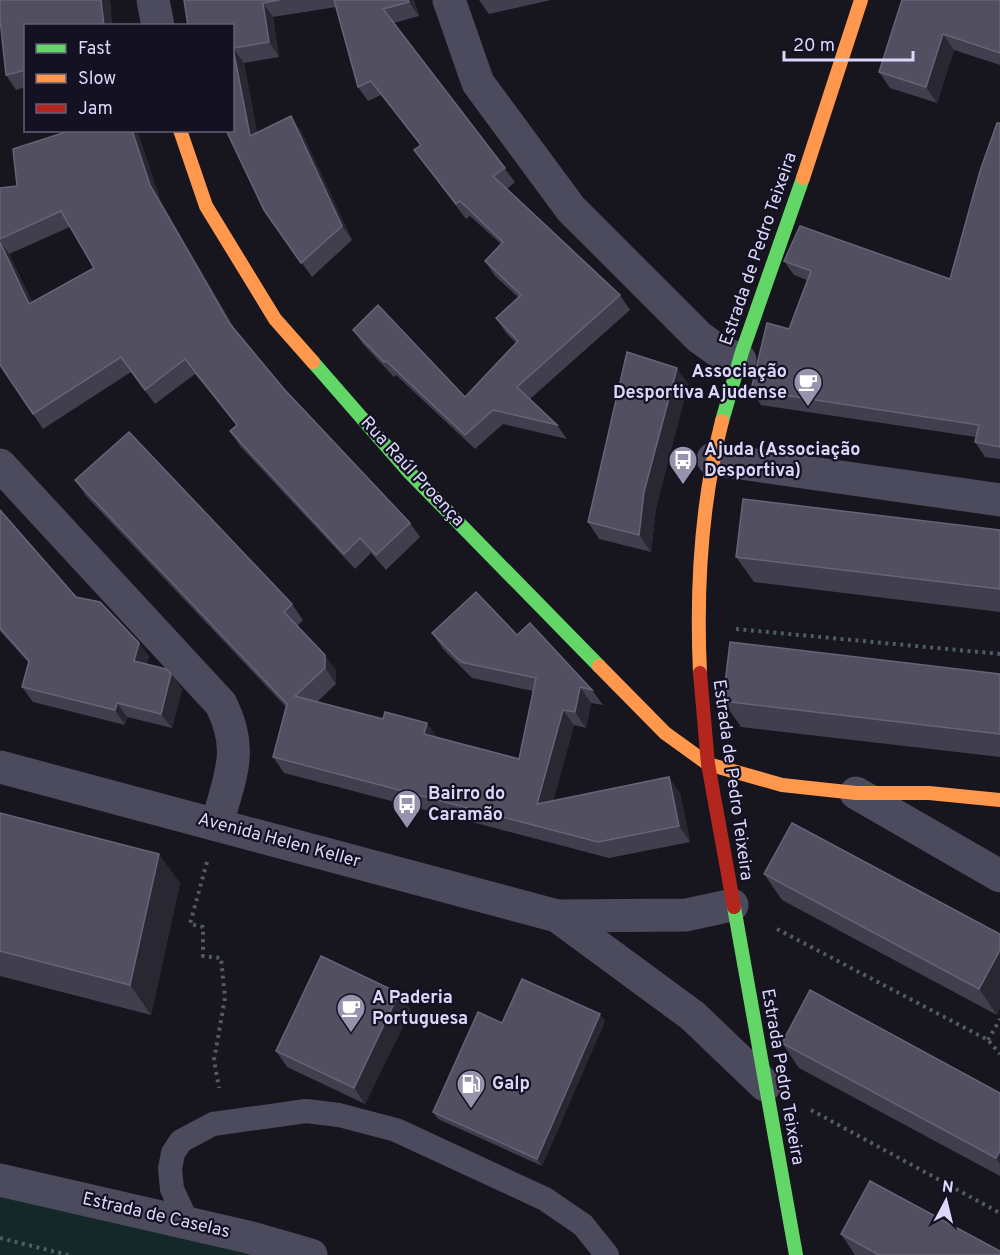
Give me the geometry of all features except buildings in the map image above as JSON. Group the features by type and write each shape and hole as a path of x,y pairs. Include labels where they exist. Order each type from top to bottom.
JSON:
{"street":[{"path":"153,0 158,24"},
{"path":"449,0 478,83 571,208 699,337 717,350 740,360"},
{"name":"Estrada de Pedro Teixeira","path":"732,905 708,764 700,695 696,626 700,561 713,459 724,410 740,360 821,125 861,0"},
{"name":"Rua Raúl Proença","path":"181,132 206,206 275,319 408,471 664,733 708,764 782,785 856,793 929,793 1000,800"},
{"path":"713,459 1000,500"},
{"path":"0,465 221,704 232,725 236,751 217,825"},
{"name":"Avenida Helen Keller","path":"0,766 557,916 686,915 732,905"},
{"path":"856,793 1000,876"},
{"name":"Estrada Pedro Teixeira","path":"732,905 796,1255"},
{"name":"Avenida Helen Keller","path":"557,916 693,1016 765,1085"},
{"name":"Estrada de Caselas","path":"0,1180 248,1237 310,1255"}],"lane":[{"path":"188,1224 172,1189 170,1169 173,1153 181,1141 213,1124 306,1111 339,1115 396,1130 545,1199 583,1225 607,1255"}],"path":[{"path":"696,626 1000,654"},
{"path":"217,825 190,924 203,927 203,956 220,958 225,998 219,1022"},
{"path":"732,905 988,1040 1000,1054"},
{"path":"988,1040 1000,1019"},
{"path":"765,1085 1000,1213"},
{"path":"0,1238 68,1255"}],"green space":[{"path":"0,1195 256,1255 0,1255"}],"traffic: fast":[{"path":"722,421 742,352 803,178"},
{"path":"313,362 408,471 599,666"},
{"path":"734,907 796,1255"}],"traffic: slow":[{"path":"803,178 861,0"},
{"path":"181,132 206,206 275,319 313,362"},
{"path":"700,673 699,609 702,546 709,483 722,421"},
{"path":"599,666 665,733 708,764 782,785 856,793 929,793 1000,800"}],"traffic: jam":[{"path":"700,673 708,764 734,907"}],"place":[{"name":"Associação Desportiva Ajudense","path":"808,408"},
{"name":"Ajuda (Associação Desportiva)","path":"683,486"},
{"name":"Bairro do Caramão","path":"407,830"},
{"name":"A Paderia Portuguesa","path":"351,1034"},
{"name":"Galp","path":"471,1110"}]}
